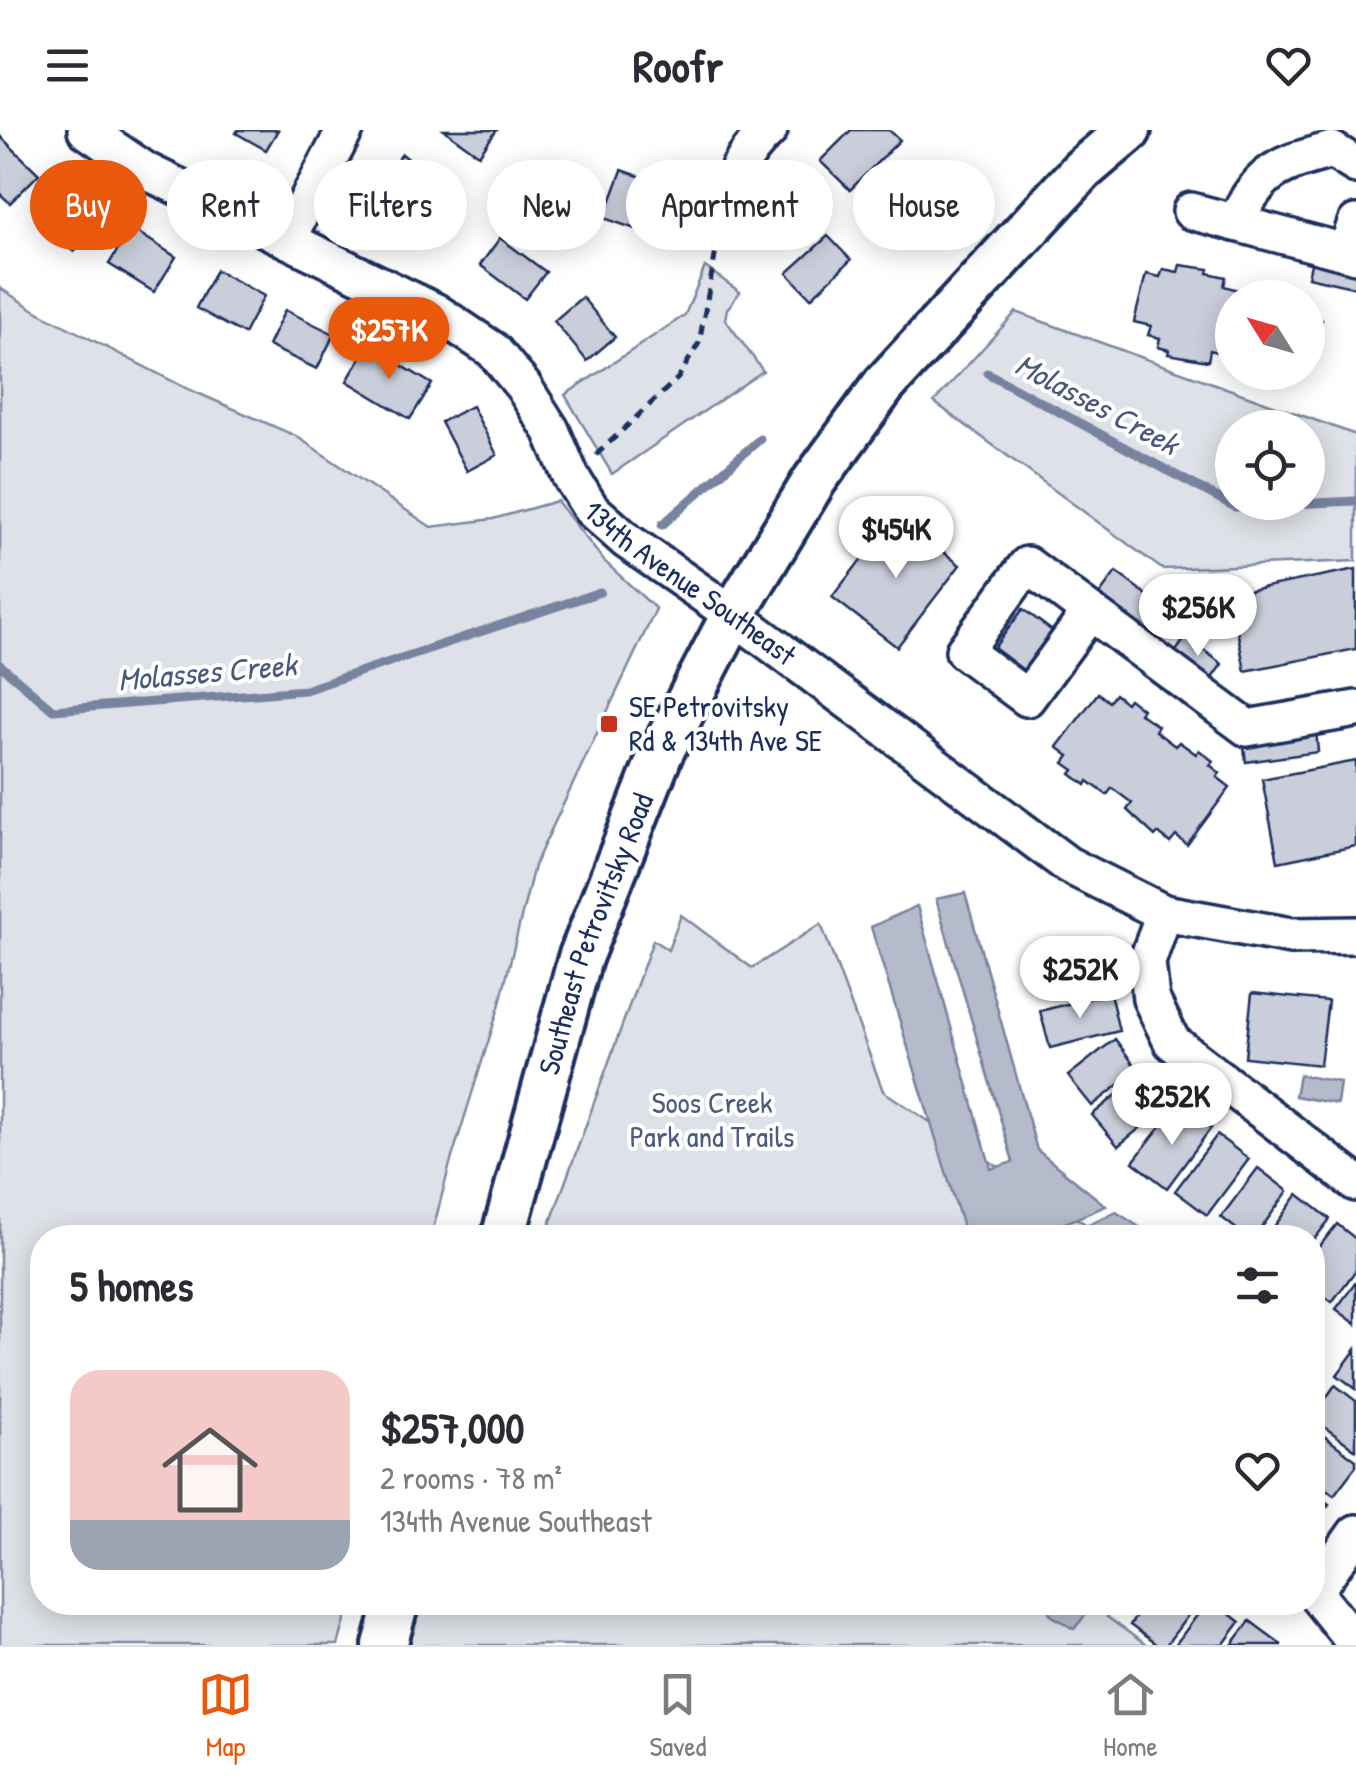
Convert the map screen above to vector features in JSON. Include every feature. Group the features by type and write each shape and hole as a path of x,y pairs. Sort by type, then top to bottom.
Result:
{"main road":[{"name":"Southeast Petrovitsky Road","path":"507,1225 580,958 661,752 733,615 814,481 884,385 1082,170 1129,130"},
{"path":"385,1645 393,1615"}],"street":[{"name":"134th Avenue Southeast","path":"86,130 167,181"},
{"path":"294,226 344,130"},
{"path":"744,160 768,130"},
{"path":"1235,223 1249,194 1280,165 1332,150 1356,165"},
{"path":"1191,211 1235,223 1353,243"},
{"name":"134th Avenue Southeast","path":"294,242 436,312 493,350 523,386 551,430 590,509 627,541 1068,864 1164,913 1291,936 1356,934"},
{"path":"1090,612 1248,728 1356,710"},
{"path":"1164,913 1147,962 1151,999 1172,1042 1356,1183"},
{"path":"1325,1576 1356,1533"},
{"path":"1325,1607 1356,1644"}],"path":[{"path":"571,476 653,404 678,378 700,344 716,250"}],"green space":[{"path":"705,267 740,292 727,309 725,319 763,371 612,474 565,395 685,315"},
{"path":"0,288 36,311 186,388 296,436 431,527 493,519 557,501 604,561 656,609 534,866 499,1007 434,1225 30,1225 30,1615 347,1615 338,1645 0,1645"},
{"path":"1016,312 1215,384 1215,390 1232,390 1287,410 1215,410 1215,520 1325,520 1325,424 1356,435 1356,561 1162,569 934,402"},
{"name":"Soos Creek Park and Trails","path":"681,915 752,968 821,924 883,1091 1087,1225 550,1225 653,940 668,950"},
{"path":"406,1615 1108,1615 1146,1645 395,1645"}],"water":[{"path":"965,893 1037,1150 1106,1206 1061,1225 962,1225 871,927 917,906 991,1169 1013,1162 936,899"},
{"path":"1299,1075 1340,1082 1337,1104 1295,1096"},
{"path":"1116,1212 1136,1225 1087,1225"},
{"path":"1051,1615 1085,1615 1074,1629"}],"building":[{"path":"278,130 266,150 236,133"},
{"path":"444,130 497,130 479,155"},
{"path":"851,130 889,130 900,140 880,160 853,160 850,190 833,174 833,160 821,160"},
{"path":"0,136 30,165 30,183 10,203 0,194"},
{"path":"622,170 626,171 626,226 606,219"},
{"path":"147,238 176,257 154,292 109,264 118,250 147,250"},
{"path":"833,241 851,260 811,298 787,273 812,250 833,250"},
{"path":"491,250 516,250 546,272 525,299 480,265"},
{"path":"1313,255 1356,265 1356,288 1308,277"},
{"path":"1180,265 1209,269 1208,273 1226,277 1215,280 1215,351 1210,350 1208,361 1168,354 1169,350 1158,347 1160,338 1148,335 1151,326 1134,322 1146,274 1160,277 1163,269 1178,272"},
{"path":"216,270 264,296 244,334 196,308"},
{"path":"582,297 615,337 587,361 554,321"},
{"path":"285,310 334,334 317,369 268,346"},
{"path":"368,345 432,384 410,419 347,381"},
{"path":"472,406 497,455 467,471 441,422"},
{"path":"896,515 960,565 897,647 832,597"},
{"path":"1356,569 1356,649 1245,671 1230,594"},
{"path":"1116,572 1175,616 1157,639 1099,595"},
{"path":"1023,609 1059,636 1030,675 994,648"},
{"path":"1186,637 1222,664 1210,681 1174,654"},
{"path":"1098,693 1109,702 1115,694 1126,703 1129,699 1142,709 1139,713 1158,726 1155,731 1175,746 1179,742 1213,761 1210,765 1220,773 1217,777 1230,787 1187,845 1176,836 1170,843 1158,833 1155,836 1127,810 1132,803 1112,788 1107,795 1088,781 1086,785 1064,763 1069,756 1057,747"},
{"path":"1316,730 1318,752 1246,762 1243,740"},
{"path":"1356,761 1356,846 1278,862 1262,779"},
{"path":"1104,943 1109,983 1039,992 1034,953"},
{"path":"1110,993 1119,1031 1050,1048 1040,1011"},
{"path":"1252,993 1328,1001 1320,1065 1245,1057"},
{"path":"1115,1039 1138,1070 1092,1106 1068,1076"},
{"path":"1141,1075 1167,1106 1118,1146 1092,1115"},
{"path":"1186,1109 1211,1128 1167,1188 1133,1162 1167,1118 1175,1124"},
{"path":"1217,1135 1249,1159 1207,1215 1175,1191"},
{"path":"1258,1168 1288,1191 1263,1225 1231,1225 1221,1217"},
{"path":"1298,1194 1330,1219 1325,1225 1275,1225"},
{"path":"1337,1224 1356,1239 1356,1270 1332,1302 1325,1297 1325,1239"},
{"path":"1356,1282 1356,1324 1336,1309"},
{"path":"1356,1349 1356,1389 1337,1375"},
{"path":"1335,1385 1356,1401 1356,1450 1325,1427 1325,1399"},
{"path":"1325,1437 1356,1460 1356,1466 1334,1495 1325,1488"},
{"path":"1137,1615 1188,1615 1166,1645 1157,1645 1130,1625"},
{"path":"1197,1615 1231,1615 1240,1622 1223,1645 1175,1645"},
{"path":"1250,1621 1281,1644 1281,1645 1232,1645"}],"waterway":[{"name":"Molasses Creek","path":"987,373 1235,507 1356,501"},
{"name":"Molasses Creek","path":"662,525 760,439"},
{"name":"Molasses Creek","path":"0,665 53,710 305,690 600,592"}],"place":[{"name":"SE Petrovitsky Rd & 134th Ave SE","path":"609,724"}]}
